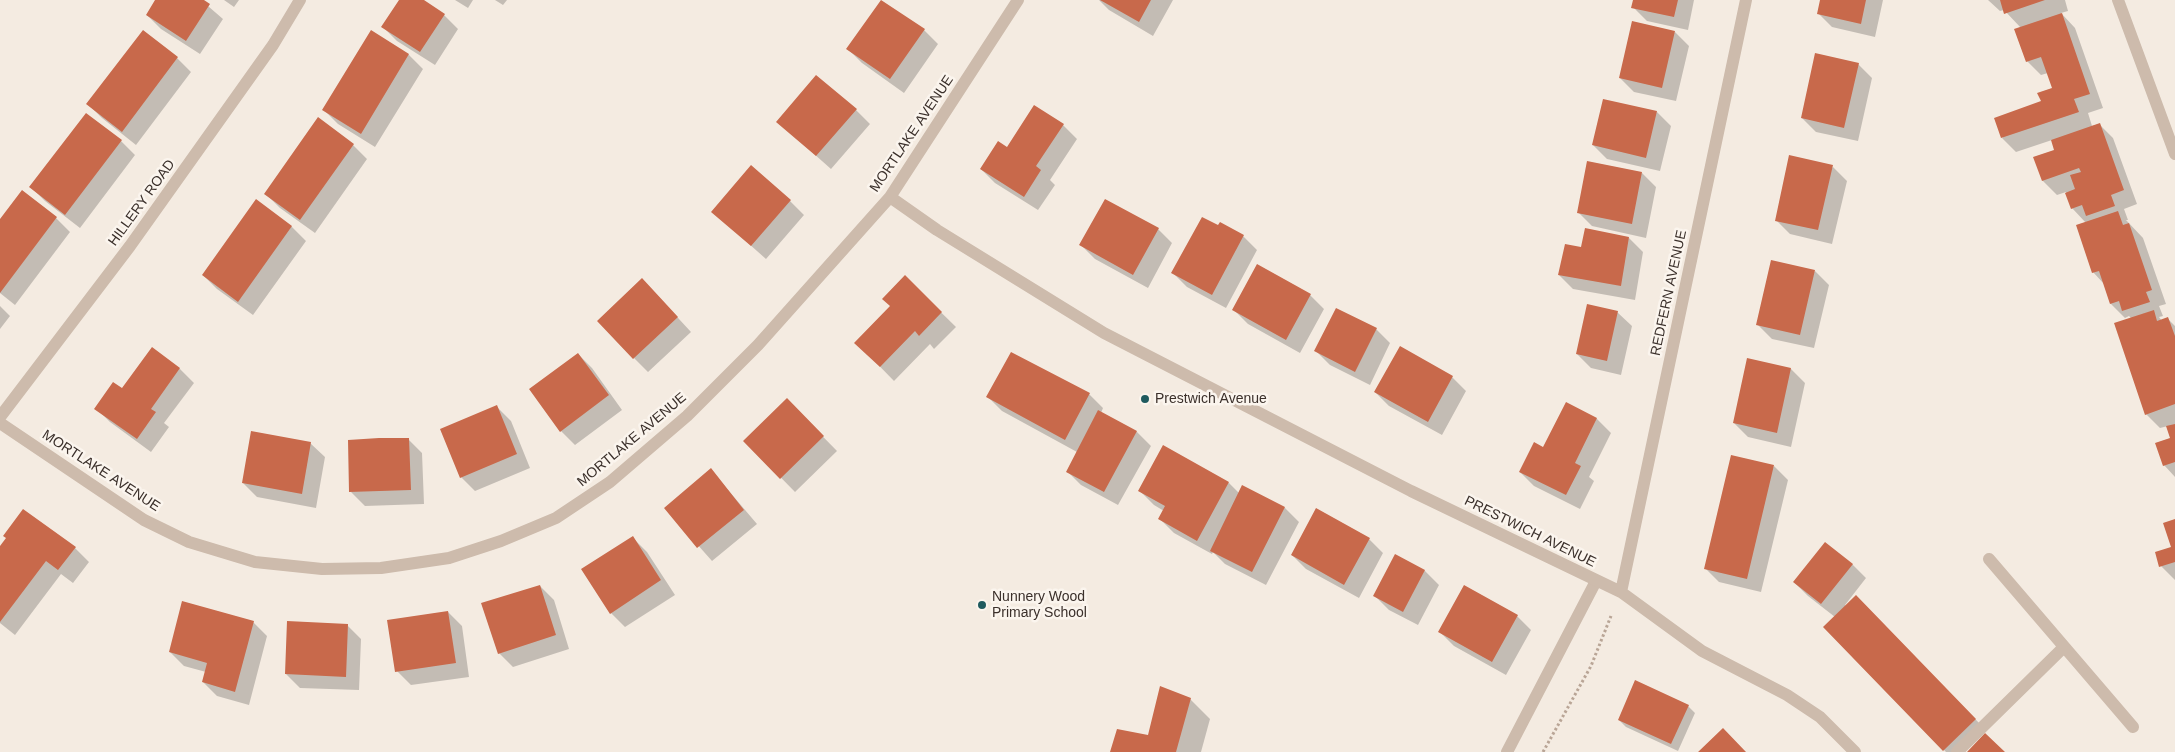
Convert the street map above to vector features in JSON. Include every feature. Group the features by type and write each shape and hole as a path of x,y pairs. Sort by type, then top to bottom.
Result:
{"street":[{"name":"HILLERY ROAD","path":"0,417 142,230 273,45 300,0"},
{"name":"MORTLAKE AVENUE","path":"0,422 144,520 189,542 256,562 322,569 382,568 449,558 501,541 556,518 610,482 687,416 758,345 890,196 1018,0"},
{"name":"REDFERN AVENUE","path":"1622,592 1746,0"},
{"path":"2118,0 2175,154"},
{"name":"PRESTWICH AVENUE","path":"890,196 936,230 1104,333 1411,491 1622,592 1702,650 1787,695 1820,717 1855,752"},
{"path":"1989,559 2133,727"},
{"path":"1507,752 1596,581"},
{"path":"1957,752 2064,647"}],"path":[{"path":"1543,752 1591,666 1622,592"}],"building":[{"path":"155,0 204,0 210,4 186,41 146,15"},
{"path":"399,0 424,0 445,14 420,52 381,27"},
{"path":"881,0 925,29 890,79 846,49"},
{"path":"1100,0 1151,0 1139,22"},
{"path":"1633,0 1678,0 1674,17 1631,8"},
{"path":"1820,0 1866,0 1861,24 1817,14"},
{"path":"2000,0 2045,0 2004,14"},
{"path":"2062,13 2090,94 2074,99 2079,112 2001,138 1994,118 2041,101 2037,93 2052,88 2041,57 2026,62 2014,29"},
{"path":"1632,21 1675,31 1662,88 1619,78"},
{"path":"143,30 178,57 122,132 86,104"},
{"path":"371,30 409,54 361,134 322,110"},
{"path":"1815,53 1859,63 1844,128 1801,118"},
{"path":"816,75 857,109 816,156 776,122"},
{"path":"1603,99 1657,111 1646,158 1592,145"},
{"path":"1034,105 1064,124 1036,166 1041,170 1024,197 980,169 998,141 1007,147"},
{"path":"86,113 122,140 65,215 29,187"},
{"path":"318,117 354,144 300,220 264,194"},
{"path":"2100,123 2124,190 2111,195 2115,206 2086,216 2082,205 2071,209 2065,193 2075,189 2070,175 2081,172 2079,168 2042,181 2033,157 2054,150 2051,140"},
{"path":"1789,155 1833,165 1818,230 1775,221"},
{"path":"1587,161 1642,172 1632,224 1577,213"},
{"path":"751,165 791,200 751,246 711,212"},
{"path":"22,190 57,217 0,293 0,219"},
{"path":"256,199 292,226 238,302 202,275"},
{"path":"1105,199 1159,228 1133,275 1079,245"},
{"path":"2118,211 2123,225 2129,223 2152,290 2146,292 2150,302 2122,311 2119,301 2110,304 2099,271 2092,273 2076,225"},
{"path":"1202,217 1218,225 1220,222 1244,235 1212,295 1171,273"},
{"path":"1585,228 1629,237 1621,286 1558,275 1565,244 1581,247"},
{"path":"1771,260 1815,270 1800,335 1756,325"},
{"path":"1257,264 1311,294 1286,340 1232,310"},
{"path":"905,275 942,312 919,336 915,331 880,367 854,343 890,306 882,299"},
{"path":"642,278 678,317 633,359 597,321"},
{"path":"1587,304 1618,311 1607,361 1576,354"},
{"path":"1336,308 1377,328 1355,372 1314,351"},
{"path":"2154,310 2157,321 2168,317 2175,336 2175,404 2145,415 2114,323"},
{"path":"1400,346 1453,376 1428,422 1374,392"},
{"path":"152,347 180,368 151,409 156,412 137,439 94,409 113,382 122,388"},
{"path":"1011,352 1090,393 1065,440 986,397"},
{"path":"578,353 609,395 560,432 529,389"},
{"path":"1747,358 1791,368 1777,433 1733,423"},
{"path":"787,398 824,436 780,479 743,441"},
{"path":"1566,402 1597,418 1575,463 1581,466 1566,495 1519,472 1534,442 1543,447"},
{"path":"497,405 517,454 460,478 440,429"},
{"path":"1098,410 1137,431 1104,492 1066,472"},
{"path":"2175,424 2175,462 2163,466 2155,443 2170,438 2166,426"},
{"path":"251,431 311,442 302,494 242,483"},
{"path":"409,438 411,490 349,492 348,440"},
{"path":"1163,445 1229,482 1197,541 1158,519 1165,506 1138,491"},
{"path":"1731,455 1774,465 1747,579 1704,569"},
{"path":"711,468 744,510 697,548 664,508"},
{"path":"1242,485 1285,507 1252,572 1210,551"},
{"path":"1316,508 1370,538 1344,585 1291,555"},
{"path":"23,509 76,547 58,570 46,561 0,622 0,546 6,538 3,536"},
{"path":"2175,519 2175,562 2159,567 2155,552 2171,547 2163,523"},
{"path":"633,536 661,580 610,614 581,569"},
{"path":"1825,542 1853,564 1821,604 1793,582"},
{"path":"1395,554 1425,570 1403,612 1373,596"},
{"path":"540,585 556,635 498,654 481,603"},
{"path":"1464,585 1518,615 1492,662 1438,632"},
{"path":"1856,595 1976,719 1943,751 1823,627"},
{"path":"182,601 254,621 235,692 202,682 207,663 169,652"},
{"path":"448,611 456,663 395,672 387,620"},
{"path":"287,621 348,624 346,677 285,674"},
{"path":"1635,680 1689,705 1671,744 1618,720"},
{"path":"1160,686 1191,698 1176,752 1110,752 1117,729 1148,735"},
{"path":"1723,728 1746,752 1698,752"},
{"path":"1985,733 2005,752 1967,752"}],"place":[{"name":"Prestwich Avenue","path":"1145,399"},
{"name":"Nunnery Wood Primary School","path":"982,605"}]}
